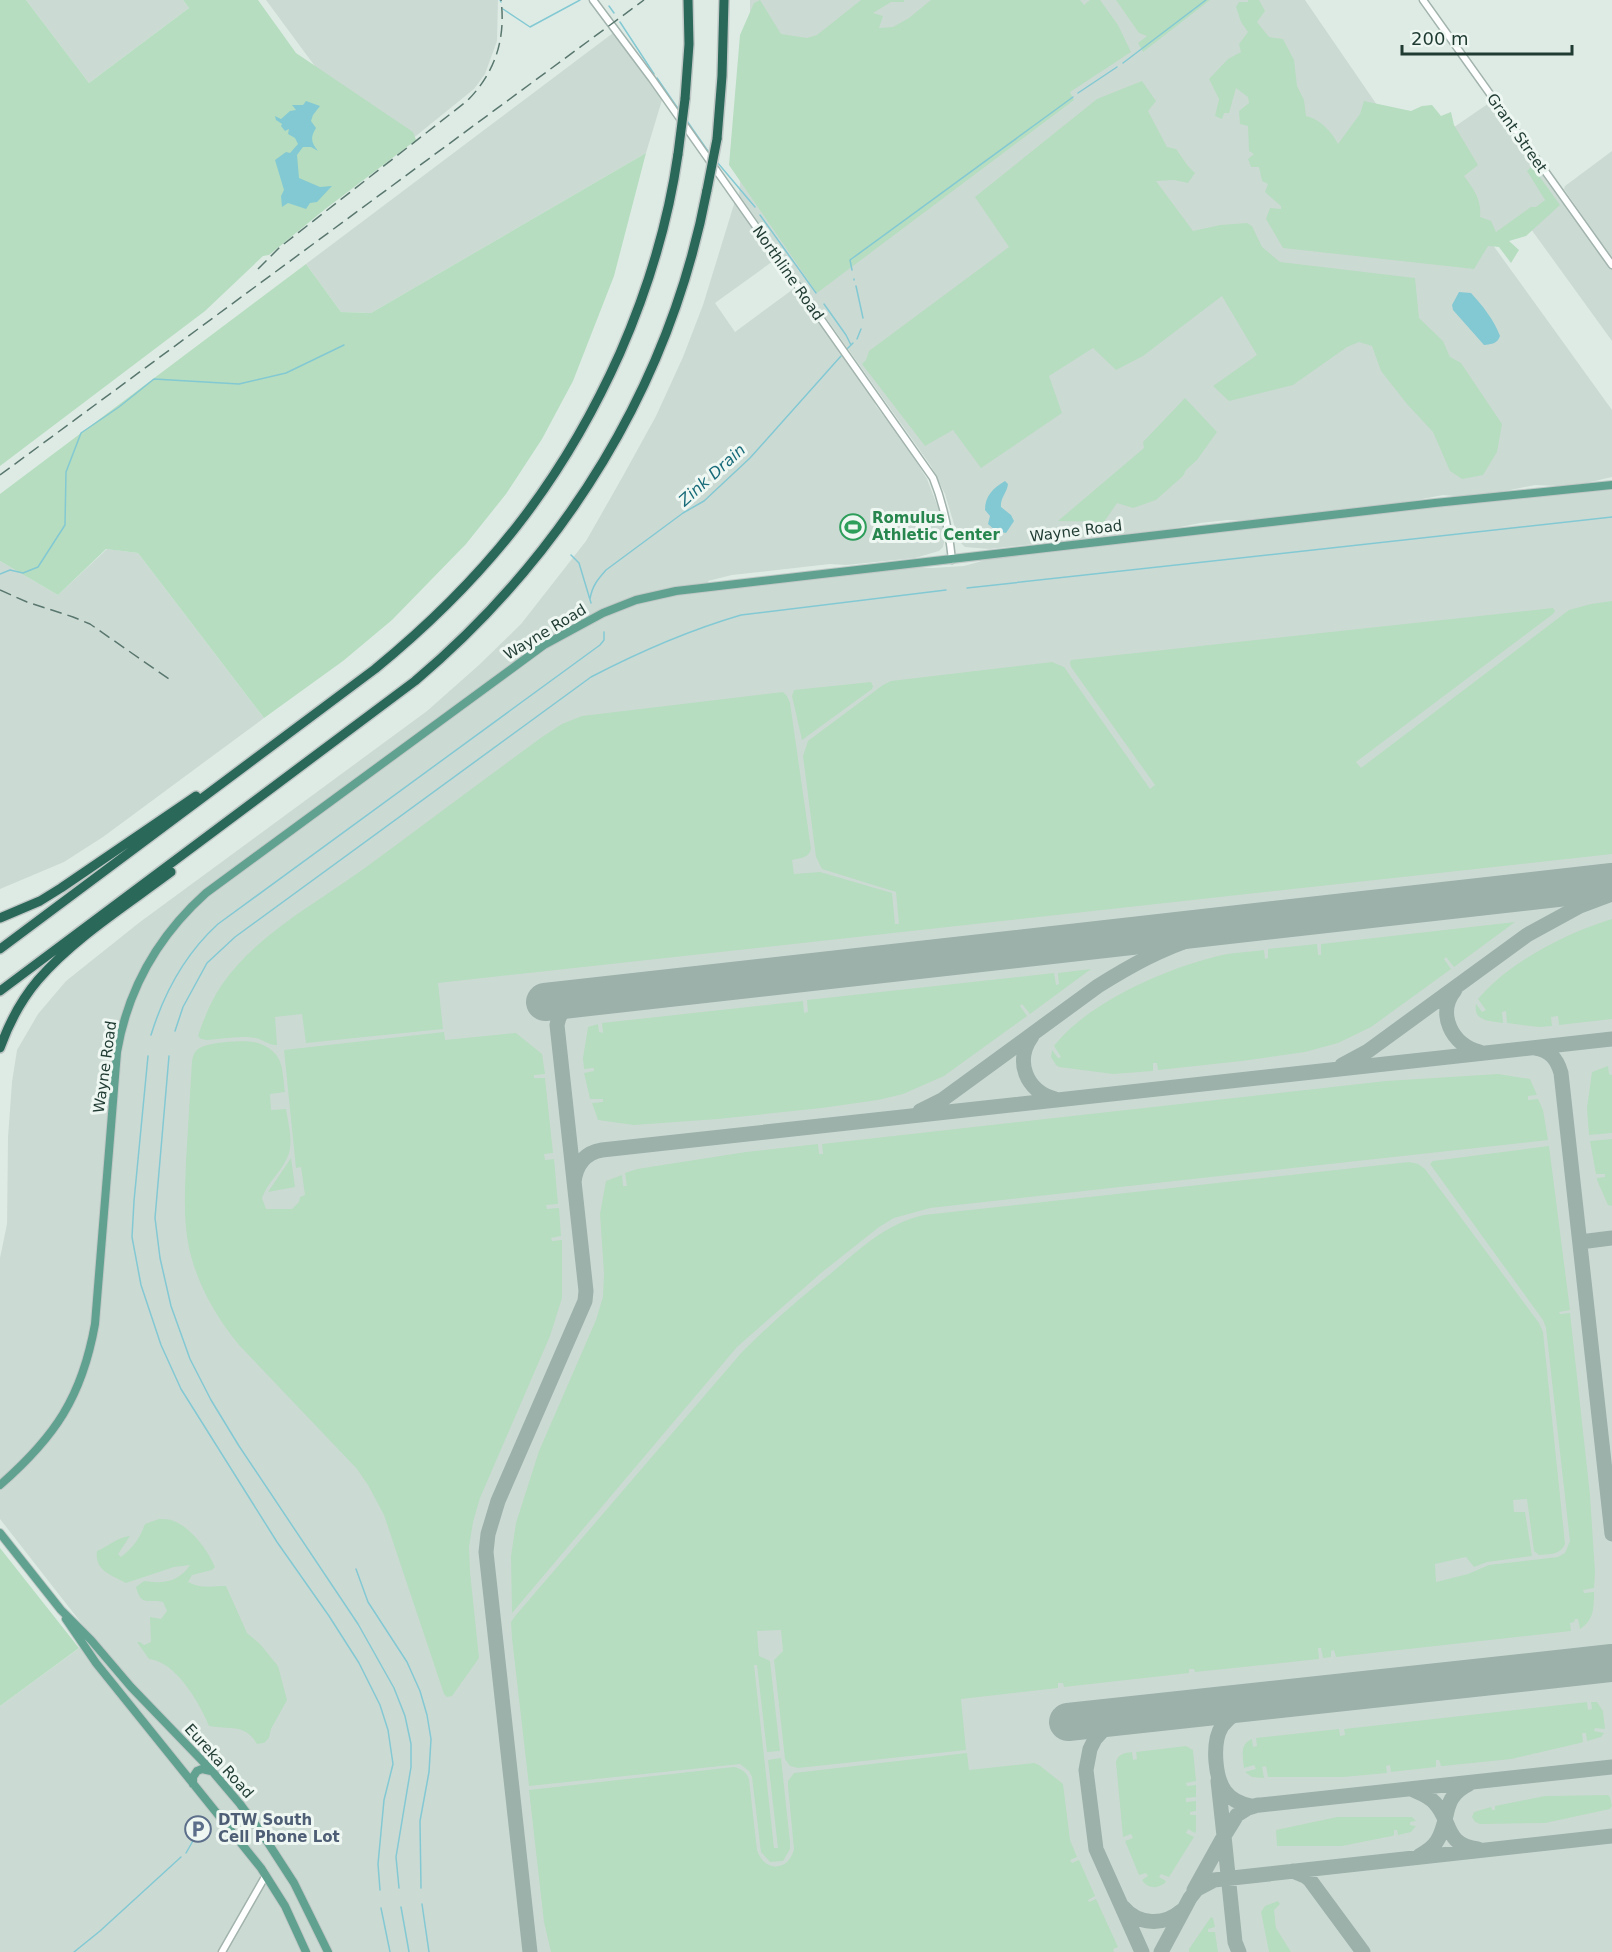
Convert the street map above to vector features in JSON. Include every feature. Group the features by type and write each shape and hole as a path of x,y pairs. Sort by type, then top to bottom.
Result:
{"highway":[{"path":"0,949 375,669 423,629 487,564 516,529 551,480 582,430 602,393 642,300 667,220 678,154 686,99 689,44 688,0"},
{"path":"0,991 415,681 451,650 516,583 568,517 613,445 654,364 692,257 717,139 722,76 724,0"},
{"path":"0,918 40,901 61,888 185,803 256,758"},
{"path":"0,1048 6,1030 20,1004 58,959 223,832 279,784"}],"main road":[{"name":"Wayne Road","path":"0,1485 41,1446 58,1424 74,1395 87,1362 95,1324 119,1041 132,994 144,968 167,933 185,912 216,885 525,658 558,637 603,613 636,600 676,591 1612,485"},
{"name":"Eureka Road","path":"0,1533 61,1610 81,1642 266,1875 306,1952"},
{"name":"Eureka Road","path":"61,1610 91,1640 131,1687 213,1771 254,1823 282,1863 306,1904 328,1952"},
{"path":"194,1784 195,1773 199,1770 213,1771"}],"street":[{"name":"Northline Road","path":"593,0 652,79 933,477 946,515 952,560"},
{"name":"Grant Street","path":"1423,0 1612,265"},
{"path":"222,1952 266,1875"}],"shaded area":[{"path":"26,0 183,0 189,8 89,83"},
{"path":"266,0 498,0 497,41 485,74 474,89 385,161"},
{"path":"750,0 1305,0 1412,156 1492,101 1612,269 1612,341 1523,218 1490,241 1612,410 1612,477 1586,483 1559,486 1535,485 1467,497 1443,495 1392,505 1251,521 1228,520 1171,529 989,549 965,547 959,541 945,494 931,466 739,195 750,75"},
{"path":"613,33 662,100 646,153 371,313 341,312 306,264"},
{"path":"1612,151 1612,259 1564,189"},
{"path":"735,201 776,259 715,303 735,332 796,287 869,390 876,406 904,442 927,479 941,515 945,539 939,551 915,558 846,565 830,564 732,575 708,581 710,590 915,567 964,566 989,559 1104,543 1521,497 1612,490 1612,1952 0,1952 0,1706 93,1638 0,1519 0,1258 7,1224 8,1137 17,1050 38,1014 66,981 140,922 427,711 521,624 586,541 656,416 683,357 703,305"},
{"path":"107,549 138,553 264,718 103,837 64,862 0,889 0,561 58,595"}],"green space":[{"path":"0,0 26,0 89,83 189,8 183,0 258,0 296,53 413,132 416,140 269,255 263,256 205,311 0,466"},
{"path":"760,0 781,34 807,38 817,35 861,0 904,0 904,2 891,2 873,13 883,16 879,28 893,27 909,18 931,0 1080,0 1084,5 1090,0 1100,0 1118,25 1131,52 1070,92 1074,100 817,293 729,165 740,35 754,3"},
{"path":"1116,0 1210,0 1143,52 1138,43 1147,36 1139,33"},
{"path":"1248,0 1259,0 1265,11 1257,22 1269,37 1283,39 1294,60 1297,86 1304,100 1306,116 1325,127 1338,144 1360,114 1364,101 1411,111 1432,105 1441,116 1451,112 1454,125 1478,165 1464,176 1476,195 1480,206 1480,217 1491,221 1496,232 1545,200 1527,171 1532,166 1560,205 1526,236 1509,241 1519,250 1511,263 1499,247 1488,246 1474,269 1283,248 1266,219 1270,208 1281,209 1281,206 1265,192 1268,184 1262,181 1259,167 1251,167 1248,159 1254,154 1249,151 1248,126 1240,124 1239,111 1249,103 1248,97 1236,88 1229,113 1224,113 1222,119 1215,116 1219,99 1209,79 1228,59 1241,52 1239,44 1248,32 1241,22 1236,7 1239,2 1248,2"},
{"path":"1142,81 1156,101 1148,111 1167,147 1176,149 1195,173 1188,183 1174,180 1156,181 1193,231 1220,225 1247,223 1252,226 1262,247 1280,262 1415,278 1419,318 1443,341 1450,357 1461,363 1502,424 1497,452 1483,475 1462,479 1450,471 1433,432 1381,371 1372,346 1359,342 1347,347 1293,385 1229,401 1213,386 1257,355 1222,296 1143,356 1116,370 1093,348 1049,376 1062,413 981,468 953,430 925,446 862,364 869,351 1009,247 975,197 1097,99"},
{"path":"646,153 614,276 573,381 542,439 506,494 466,544 392,620 343,661 264,718 138,553 106,549 58,595 0,561 0,494 306,264 341,312 371,313"},
{"path":"1185,398 1217,432 1183,476 1156,500 1133,508 1117,503 1104,522 1058,521 1144,448 1143,442"},
{"path":"1612,601 1612,854 438,983 443,1029 306,1043 302,1014 275,1017 277,1045 249,1037 207,1040 198,1036 221,986 252,950 270,934 369,865 542,737 562,724 582,716 783,692 790,703 811,849 806,856 792,860 794,874 820,872 892,893 895,924 899,924 896,892 822,869 816,857 803,756 808,741 891,681 1052,662 1064,667 1150,789 1155,785 1071,667 1071,660 1553,608 1555,611 1553,614 1356,762 1361,768 1569,610"},
{"path":"871,682 872,689 802,740 792,696 794,690"},
{"path":"1612,919 1612,1019 1559,1025 1558,1016 1551,1017 1552,1026 1539,1027 1507,1023 1506,1011 1502,1012 1503,1023 1483,1019 1477,1014 1476,1004 1482,1012 1486,1010 1478,999 1522,961 1576,932"},
{"path":"1515,922 1454,967 1446,957 1444,959 1451,969 1371,1027 1338,1043 1305,1052 1242,1061 1158,1070 1157,1063 1153,1063 1153,1071 1113,1074 1059,1067 1051,1057 1052,1050 1058,1058 1061,1057 1054,1046 1087,1015 1108,1001 1155,977 1201,961 1227,954 1264,950 1265,959 1268,958 1268,949 1317,944 1318,955 1321,955 1321,944"},
{"path":"1091,969 1030,1014 1022,1004 1020,1006 1027,1016 944,1076 903,1094 822,1108 634,1125 598,1120 592,1103 603,1102 603,1099 590,1099 584,1073 594,1071 594,1068 584,1069 583,1058 588,1027 598,1024 599,1032 603,1033 602,1023 803,1001 804,1013 808,1012 807,1000 1054,973 1056,985 1059,984 1058,973"},
{"path":"444,1032 445,1040 516,1033 542,1054 545,1074 534,1075 534,1078 545,1078 553,1153 544,1154 545,1160 554,1159 558,1204 546,1205 547,1209 559,1208 561,1236 551,1238 552,1241 562,1240 562,1298 550,1336 480,1498 473,1522 469,1547 470,1572 479,1658 452,1696 447,1697 444,1694 384,1515 357,1469 239,1345 208,1300 189,1248 185,1205 192,1061 198,1049 218,1043 253,1042 266,1046 277,1056 282,1069 285,1092 270,1094 271,1110 286,1109 290,1148 284,1165 262,1198 266,1209 292,1209 299,1202 300,1197 305,1195 301,1167 296,1168 284,1050"},
{"path":"1608,1066 1609,1074 1612,1075 1612,1133 1589,1135 1587,1108 1592,1072"},
{"path":"1498,1074 1530,1079 1537,1095 1528,1096 1528,1100 1538,1099 1543,1110 1548,1140 930,1208 894,1218 879,1227 821,1273 737,1347 512,1613 511,1556 516,1523 539,1451 596,1320 603,1297 604,1273 600,1214 606,1181 622,1175 623,1186 627,1186 625,1173 637,1169 746,1152 818,1144 819,1154 823,1154 822,1144 1386,1081"},
{"path":"1612,1139 1612,1206 1608,1205 1597,1180 1597,1178 1605,1177 1605,1174 1596,1174 1590,1141"},
{"path":"1549,1146 1570,1310 1559,1312 1560,1314 1570,1313 1590,1495 1595,1572 1594,1588 1583,1590 1584,1593 1594,1592 1592,1613 1588,1622 1580,1629 1578,1619 1575,1619 1570,1623 1571,1631 1336,1657 1334,1650 1331,1651 1331,1657 1323,1658 1321,1648 1318,1648 1319,1659 1195,1672 1194,1669 1189,1669 1189,1673 1064,1687 1063,1683 1058,1683 1058,1688 961,1699 966,1750 798,1768 790,1766 785,1759 774,1660 783,1651 781,1630 757,1631 759,1656 770,1661 780,1751 767,1752 757,1665 754,1665 774,1848 778,1848 768,1760 781,1758 790,1842 790,1849 783,1861 770,1862 761,1852 752,1777 749,1771 740,1764 529,1786 511,1622 742,1352 862,1247 897,1224 924,1215 1409,1162 1418,1164 1425,1169 1539,1323 1543,1332 1565,1544 1563,1548 1554,1553 1539,1555 1534,1551 1527,1499 1513,1500 1514,1512 1525,1512 1532,1556 1487,1562 1474,1567 1466,1557 1435,1564 1436,1582 1468,1574 1489,1565 1558,1557 1565,1553 1570,1541 1546,1328 1543,1320 1430,1164 1433,1161"},
{"path":"291,1158 295,1187 268,1192"},
{"path":"159,1519 174,1521 187,1529 198,1540 215,1567 212,1570 192,1575 188,1582 202,1586 226,1586 247,1633 260,1644 278,1666 287,1700 271,1729 269,1738 264,1743 257,1744 242,1730 209,1726 193,1695 177,1675 168,1667 149,1659 137,1642 144,1645 151,1642 150,1617 161,1619 167,1611 163,1602 146,1601 140,1598 136,1587 144,1581 164,1582 176,1578 190,1565 174,1567 126,1583 109,1574 98,1563 97,1551 130,1536 118,1554 121,1557 136,1542 145,1524"},
{"path":"0,1548 79,1648 0,1706"},
{"path":"1587,1702 1588,1710 1592,1709 1591,1702 1597,1702 1603,1711 1605,1729 1595,1728 1594,1731 1604,1733 1601,1737 1587,1741 1586,1733 1582,1733 1583,1742 1511,1759 1443,1766 1439,1760 1436,1760 1436,1767 1391,1772 1390,1765 1386,1766 1387,1773 1343,1777 1268,1777 1266,1766 1262,1767 1264,1778 1252,1777 1245,1772 1256,1769 1254,1765 1244,1768 1243,1747 1252,1739 1253,1747 1257,1746 1256,1738 1339,1729 1340,1736 1345,1735 1344,1729"},
{"path":"1186,1746 1193,1750 1196,1781 1186,1783 1187,1786 1196,1785 1196,1797 1186,1798 1186,1802 1196,1801 1196,1811 1190,1812 1190,1815 1196,1815 1196,1831 1195,1833 1188,1829 1186,1833 1194,1837 1169,1877 1161,1874 1159,1877 1166,1881 1165,1883 1156,1887 1150,1886 1142,1880 1148,1876 1146,1873 1139,1875 1125,1841 1133,1838 1131,1834 1123,1837 1116,1762 1126,1753 1132,1752 1133,1760 1137,1759 1136,1752"},
{"path":"967,1753 969,1770 1034,1763 1063,1784 1070,1840 1077,1857 1070,1860 1072,1863 1079,1860 1095,1896 1088,1900 1089,1902 1096,1899 1118,1947 1113,1949 1114,1952 551,1952 544,1922 529,1790 734,1767 742,1770 749,1780 757,1850 765,1862 776,1866 787,1862 794,1849 788,1781 794,1773"},
{"path":"1608,1795 1612,1806 1610,1809 1545,1823 1480,1824 1472,1817 1474,1812 1491,1807 1495,1810 1495,1806 1545,1796"},
{"path":"1337,1817 1412,1817 1416,1821 1410,1822 1410,1825 1416,1826 1411,1832 1398,1835 1397,1830 1394,1830 1392,1836 1342,1846 1277,1846 1276,1830"},
{"path":"1278,1901 1280,1904 1274,1910 1276,1928 1291,1952 1269,1952 1261,1912 1265,1906"},
{"path":"1211,1917 1215,1927 1208,1929 1208,1932 1215,1932 1218,1952 1189,1952 1189,1949"}],"water":[{"path":"306,101 320,106 311,121 316,128 312,140 318,151 311,147 303,147 297,155 299,178 320,187 332,186 317,202 310,203 306,209 288,203 282,207 281,196 284,190 275,160 286,152 290,153 298,144 295,138 288,134 289,129 285,131 275,116 281,119 290,111 296,110 292,105 303,105"},
{"path":"1459,292 1471,293 1488,313 1500,336 1496,342 1484,345 1453,310 1452,305"},
{"path":"1005,481 1008,484 1001,507 1011,515 1014,521 1006,533 996,531 988,524 990,516 985,510 990,493"}],"waterway":[{"name":"Zink Drain","path":"503,9 530,27 580,0"},
{"path":"1123,63 1206,0"},
{"name":"Zink Drain","path":"609,6 614,13"},
{"name":"Zink Drain","path":"620,22 654,74"},
{"path":"1078,93 1117,67"},
{"name":"Zink Drain","path":"657,78 679,110"},
{"path":"852,270 850,260 1073,97"},
{"name":"Zink Drain","path":"687,121 710,154"},
{"name":"Zink Drain","path":"717,162 755,207"},
{"name":"Zink Drain","path":"760,215 816,293"},
{"path":"856,286 863,318"},
{"name":"Zink Drain","path":"824,304 851,345"},
{"path":"857,339 861,329"},
{"name":"Zink Drain","path":"845,351 853,343"},
{"path":"0,574 10,570 23,573 38,567 65,525 66,472 81,433 154,379 239,384 286,373 344,345"},
{"name":"Zink Drain","path":"590,599 592,590 606,570 683,513 704,501 750,458 841,356"},
{"path":"967,588 1612,517"},
{"path":"571,555 579,563 591,603"},
{"path":"175,1031 183,1007 207,963 235,937 591,677 665,642 741,615 946,590"},
{"path":"151,1035 162,1004 177,975 195,948 218,924 600,645 604,640 604,632"},
{"path":"148,1056 132,1237 141,1285 161,1345 181,1389 277,1542 359,1663 380,1705 388,1730 393,1764 384,1800 378,1864 380,1890"},
{"path":"169,1056 155,1218 160,1258 171,1306 190,1359 211,1400 239,1446 358,1624 394,1688 405,1716 411,1744 411,1767 396,1857 399,1888"},
{"path":"356,1569 368,1602 407,1662 420,1691 427,1715 431,1739 429,1772 420,1821 421,1888"},
{"path":"186,1853 194,1839"},
{"path":"74,1952 181,1857"},
{"path":"422,1904 429,1952"},
{"path":"401,1907 409,1952"},
{"path":"381,1908 390,1952"}],"taxiway":[{"path":"1342,1065 1368,1051 1527,935 1580,906 1612,894"},
{"path":"920,1111 942,1100 1098,986 1134,965 1185,941 1257,922"},
{"path":"1455,990 1449,999 1447,1009 1450,1027 1462,1043 1480,1052"},
{"path":"530,1952 486,1552 488,1534 498,1501 585,1301 586,1291 557,1025 565,1007 583,998"},
{"path":"1032,1036 1024,1055 1026,1074 1037,1089 1055,1099"},
{"path":"574,1182 582,1161 590,1154 602,1150 1612,1039"},
{"path":"1535,1048 1552,1056 1561,1073 1612,1534"},
{"path":"1580,1242 1612,1238"},
{"path":"1256,1701 1238,1712 1222,1726 1216,1748 1217,1771 1221,1785 1229,1796 1242,1804 1251,1806 1612,1767"},
{"path":"1142,1714 1113,1723 1104,1729 1090,1749 1086,1770 1096,1849 1142,1952"},
{"path":"1194,1890 1224,1836 1218,1781"},
{"path":"1419,1856 1435,1843 1441,1833 1450,1802 1460,1790 1469,1784"},
{"path":"1411,1789 1427,1796 1435,1803 1459,1843 1478,1849"},
{"path":"1239,1952 1235,1942 1224,1836 1237,1815 1258,1805"},
{"path":"1161,1952 1190,1898 1197,1889 1214,1880 1612,1836"},
{"path":"1293,1871 1310,1880 1363,1952"},
{"path":"1123,1907 1136,1917 1151,1921 1167,1919 1181,1911"}],"runway":[{"path":"545,1002 1612,882"},
{"path":"1068,1722 1612,1663"}],"railway":[{"path":"258,269 280,247 467,101 477,90 491,67 500,42 501,0"},
{"path":"0,475 644,0"},
{"path":"0,590 90,624 169,679"}],"place":[{"name":"Romulus Athletic Center","path":"853,527"},
{"name":"DTW South Cell Phone Lot","path":"198,1829"}]}
